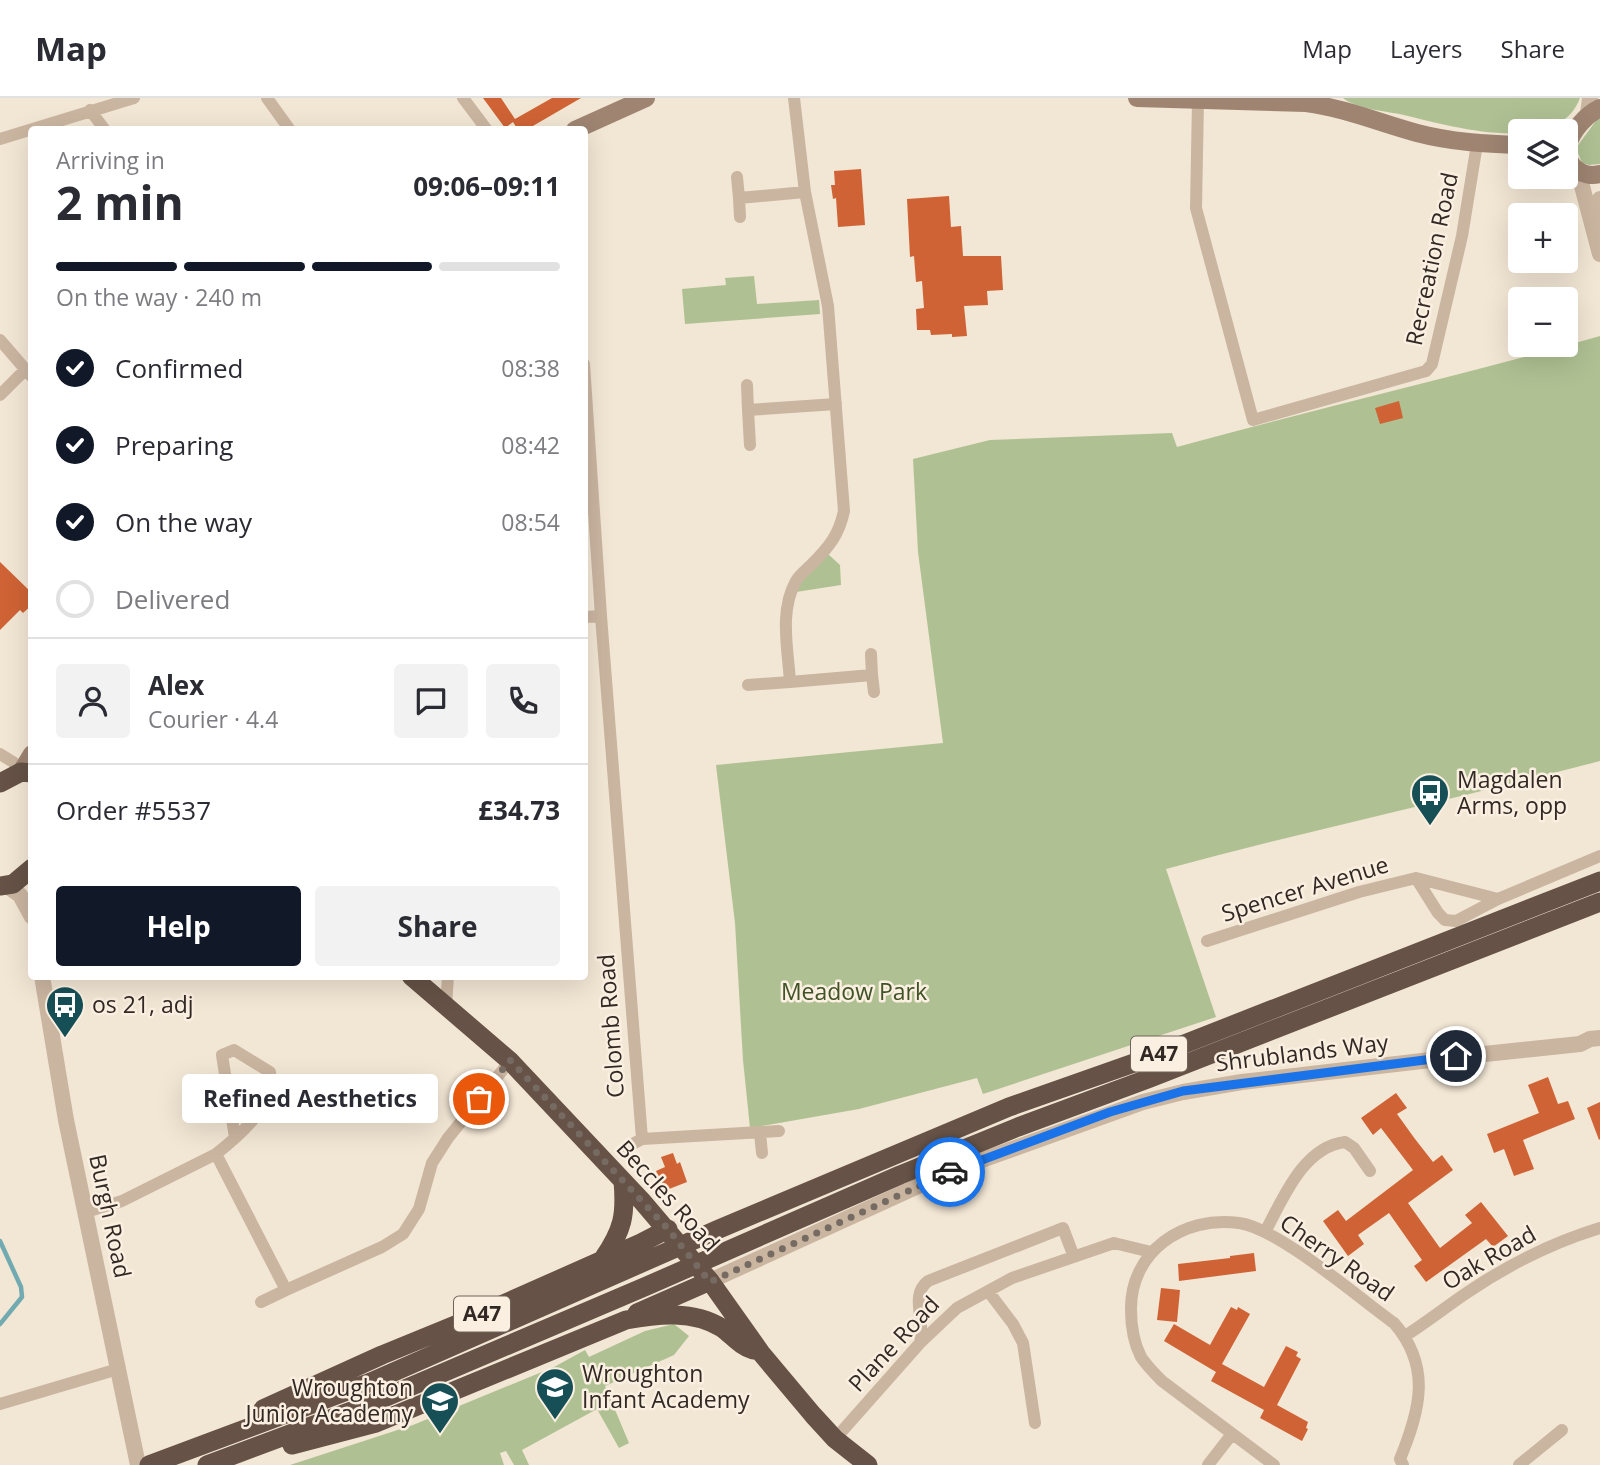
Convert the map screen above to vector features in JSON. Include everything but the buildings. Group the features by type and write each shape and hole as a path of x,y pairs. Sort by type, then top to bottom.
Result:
{"highway":[{"path":"0,783 24,772"},
{"path":"2,886 28,870"},
{"name":"A47","path":"154,1463 371,1382 719,1229 1009,1107 1150,1057 1600,881"},
{"name":"A47","path":"206,1465 365,1406 1018,1127 1600,902"},
{"name":"Beccles Road","path":"416,980 510,1060 668,1229 761,1353 835,1439 868,1465"},
{"path":"603,1260 617,1238 623,1222 623,1181"},
{"name":"A47","path":"225,1436 256,1413 382,1354 465,1321 668,1229"},
{"name":"A47","path":"240,1453 276,1449 376,1423 626,1320 645,1308 710,1282"},
{"name":"A47","path":"626,1320 648,1316 699,1317 720,1327 743,1346 761,1353"}],"main road":[{"path":"582,126 626,102 646,98"},
{"path":"1137,98 1325,102 1419,133 1477,144 1508,145"},
{"path":"1578,128 1593,107"},
{"path":"1578,172 1593,176 1600,174"}],"street":[{"path":"40,126 134,98"},
{"path":"267,98 287,126"},
{"path":"463,98 484,126"},
{"path":"790,682 786,612 789,595 798,578 832,544 840,529 844,510 828,301 805,192 794,98"},
{"name":"Recreation Road","path":"1198,100 1196,208 1254,420 1426,371 1432,364 1462,236 1477,144"},
{"path":"90,110 102,126"},
{"path":"0,139 28,130"},
{"path":"1578,172 1598,247"},
{"path":"737,177 740,217"},
{"path":"739,198 805,192"},
{"path":"1598,247 1600,199"},
{"path":"0,340 28,374 0,395"},
{"path":"747,385 750,445"},
{"path":"748,410 836,404"},
{"name":"Colomb Road","path":"588,424 642,1139"},
{"path":"588,617 601,617"},
{"path":"871,654 874,692"},
{"path":"748,685 873,675"},
{"path":"0,754 24,772"},
{"name":"Spencer Avenue","path":"1416,878 1429,902 1445,919 1457,920 1498,899 1600,856"},
{"name":"Spencer Avenue","path":"1207,941 1359,891 1416,878 1498,899"},
{"path":"2,886 20,895 28,910"},
{"name":"Burgh Road","path":"43,980 66,1121 138,1465"},
{"path":"446,1006 448,980"},
{"name":"Shrublands Way","path":"710,1282 951,1171 1143,1102 1183,1091 1456,1056 1580,1044 1600,1038"},
{"path":"86,1212 122,1201 216,1154 236,1138 255,1120 272,1083 270,1072 234,1050 222,1055 236,1138"},
{"path":"261,1302 382,1247 403,1234 419,1209 432,1163 448,1138 510,1060"},
{"path":"626,1147 642,1139 779,1131"},
{"path":"760,1133 762,1153"},
{"path":"1265,1232 1302,1167 1327,1147 1345,1142 1354,1147 1370,1171"},
{"path":"216,1154 286,1290"},
{"name":"Cherry Road","path":"1274,1465 1162,1381 1140,1355 1131,1320 1130,1301 1140,1268 1164,1239 1191,1226 1210,1222 1240,1223 1265,1232 1310,1261 1394,1323 1405,1336 1419,1374 1420,1394 1415,1422 1402,1462 1388,1465"},
{"path":"920,1343 923,1331 918,1296 921,1286 928,1280 1063,1228 1074,1257"},
{"name":"Oak Road","path":"1405,1336 1469,1291 1534,1255 1572,1237 1600,1228"},
{"name":"Plane Road","path":"835,1439 920,1343 957,1308 1012,1278 1114,1243 1151,1252"},
{"path":"988,1291 1013,1324 1023,1343 1035,1423"},
{"path":"0,1404 118,1369"},
{"path":"1519,1465 1562,1430"},
{"path":"1208,1465 1232,1434"}],"green space":[{"path":"1343,98 1580,98 1564,119 1508,119 1508,133 1448,125 1349,102"},
{"path":"1600,118 1600,164 1582,163 1578,145"},
{"path":"754,276 757,304 819,300 820,314 685,324 682,289 726,285 725,278"},
{"name":"Meadow Park","path":"1600,336 1600,761 1166,869 1216,1017 983,1094 977,1078 859,1109 750,1128 735,923 716,765 943,743 918,552 913,459 990,440 1172,433 1177,447 1524,357 1578,357 1578,342"},
{"path":"828,554 840,565 841,585 796,592 801,581"},
{"path":"674,1324 689,1336 674,1355 605,1386 629,1443 619,1448 597,1409 522,1450 529,1465 514,1465 506,1451 500,1453 504,1465 290,1465 413,1425 554,1367 585,1350 589,1357 645,1331"}],"waterway":[{"path":"0,1241 21,1287 22,1297 0,1324"}],"way so far":[{"path":"479,1099 510,1060 668,1229 710,1282 950,1172"}],"place":[{"name":"Magdalen Arms, opp","path":"1430,827"},
{"name":"os 21, adj","path":"65,1039"},
{"name":"Refined Aesthetics","path":"479,1099"},
{"name":"Wroughton Infant Academy","path":"555,1421"},
{"name":"Wroughton Junior Academy","path":"440,1435"}],"route":[{"path":"950,1172 1110,1112 1183,1091 1456,1056"}]}
